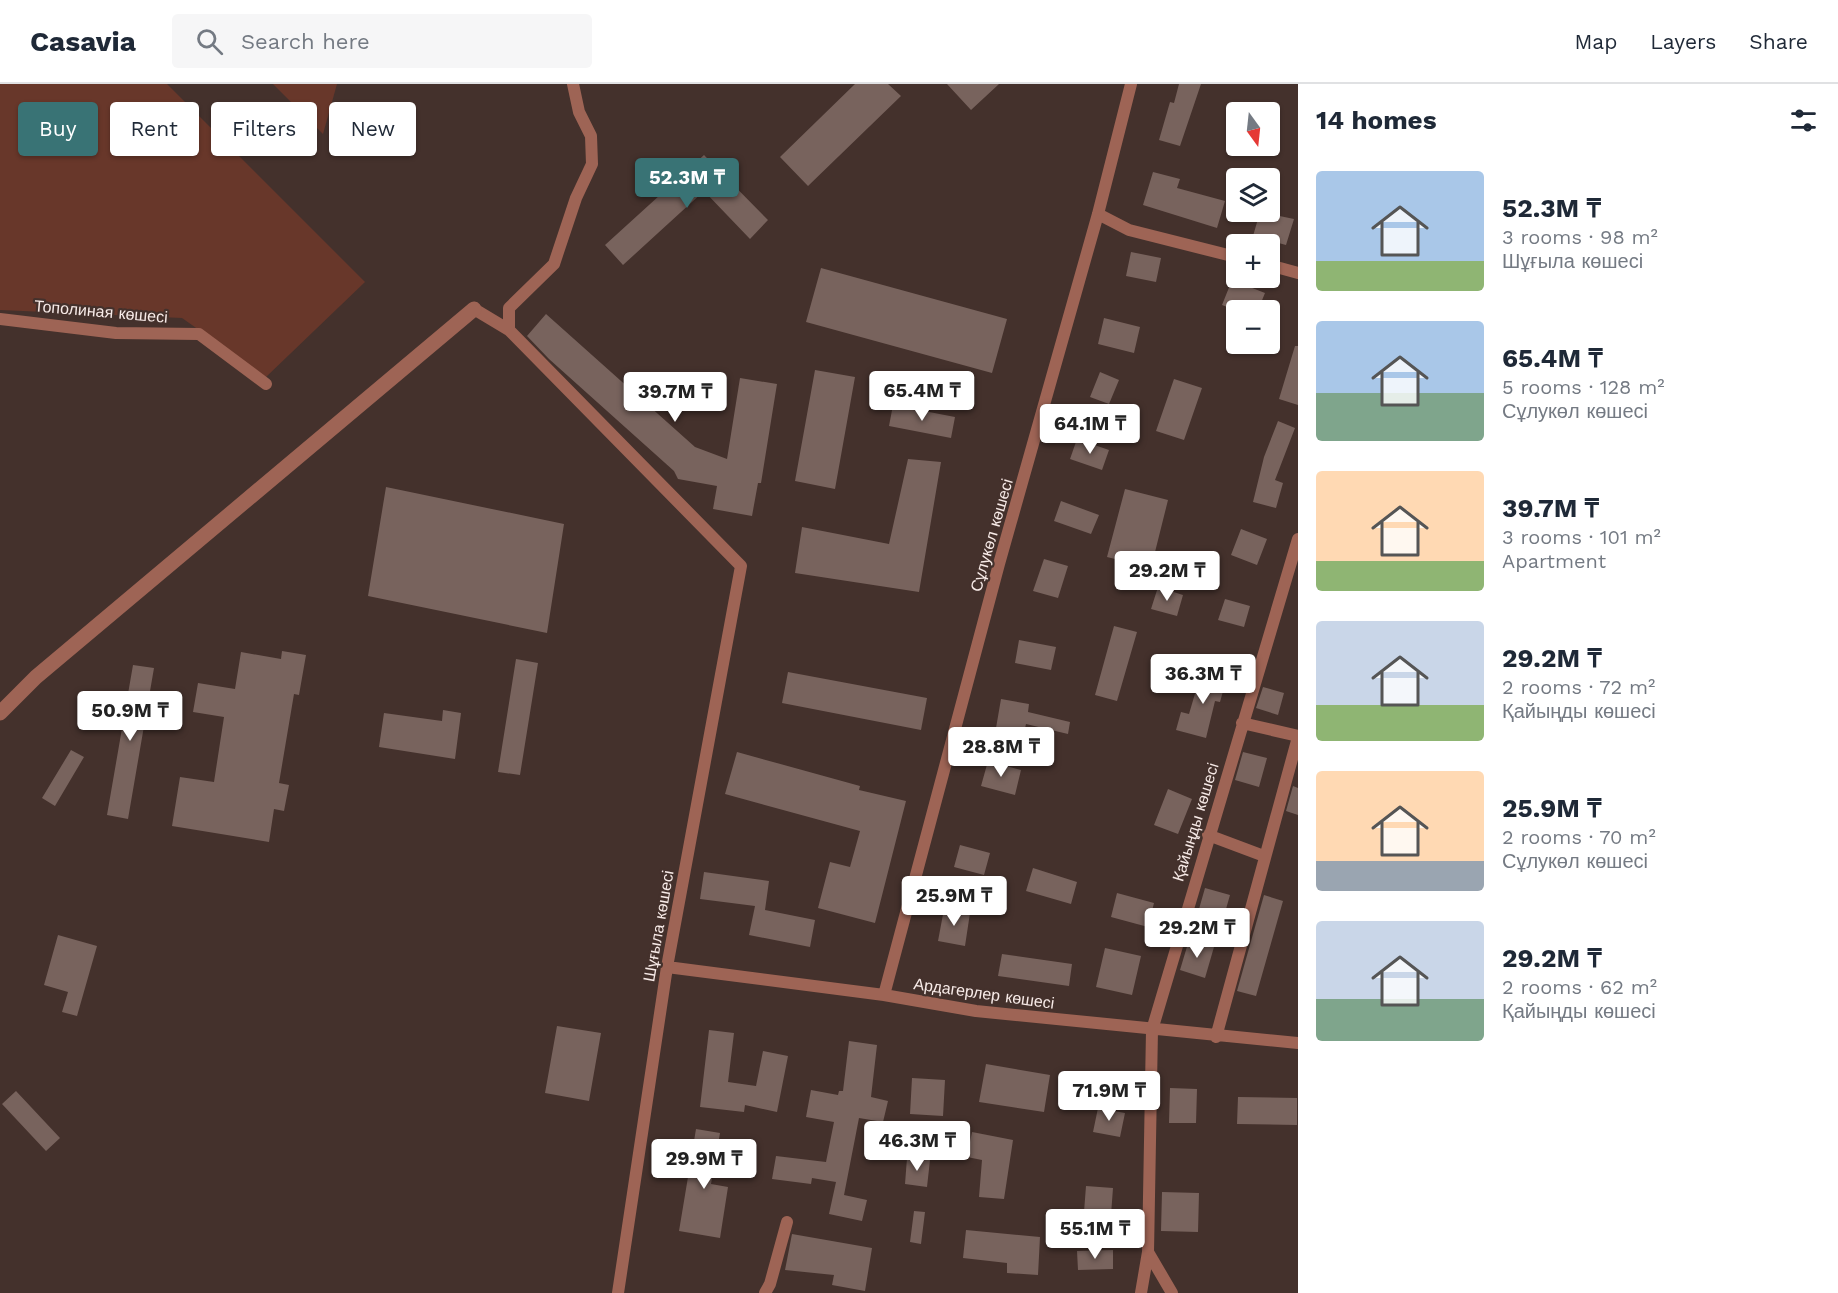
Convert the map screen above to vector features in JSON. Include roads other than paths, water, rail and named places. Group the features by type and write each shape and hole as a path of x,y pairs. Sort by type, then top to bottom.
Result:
{"street":[{"path":"510,330 509,308 554,264 576,198 592,164 591,136 579,112 573,84"},
{"name":"Сұлукөл көшесі","path":"884,995 999,564 1098,214 1131,84"},
{"path":"1098,214 1129,230 1226,254"},
{"path":"1280,268 1298,273"},
{"path":"0,713 36,677 474,309 510,330"},
{"name":"Тополиная көшесі","path":"0,319 116,333 199,334 266,384"},
{"name":"Шұғыла көшесі","path":"510,330 741,566 667,968 618,1293"},
{"name":"Қайыңды көшесі","path":"1142,1293 1148,1252 1152,1030 1208,835 1298,539"},
{"path":"1215,1037 1298,736 1242,723"},
{"path":"1208,835 1264,856"},
{"name":"Ардагерлер көшесі","path":"667,968 884,995 976,1011 1215,1037 1298,1043"},
{"path":"765,1293 770,1284 787,1222"},
{"path":"1148,1252 1172,1293"}]}
